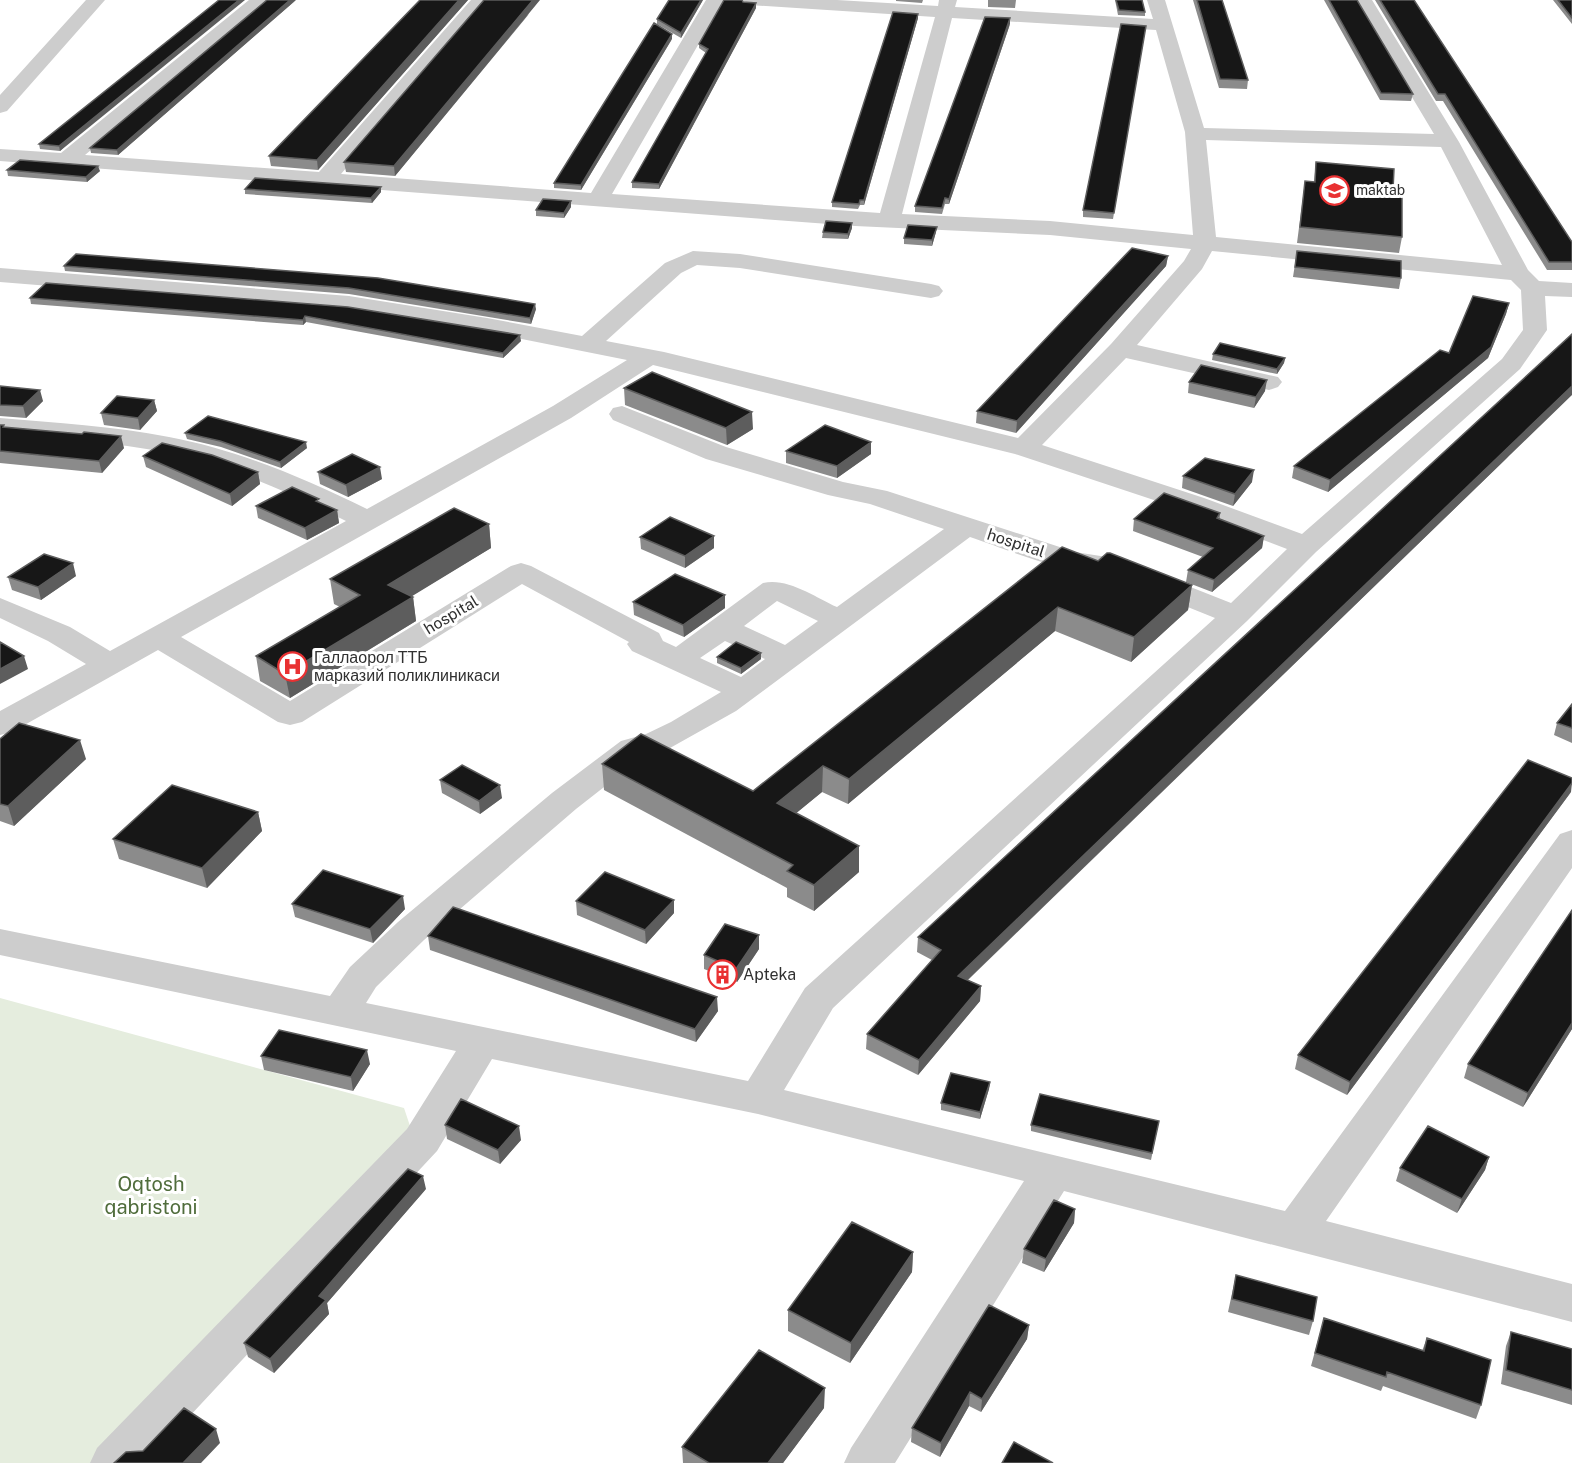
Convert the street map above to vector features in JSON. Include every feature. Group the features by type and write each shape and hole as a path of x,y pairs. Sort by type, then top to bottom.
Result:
{"street":[{"path":"0,107 96,0"},
{"path":"67,159 260,0"},
{"path":"324,180 480,0"},
{"path":"598,199 715,0"},
{"path":"749,0 947,6 1161,26"},
{"path":"1024,448 1120,349 1194,264 1205,243 1195,134 1161,26 1156,0"},
{"path":"758,1099 819,998 1236,615 1306,546 1510,363 1534,330 1525,281 1448,141 1363,0"},
{"path":"889,220 947,6"},
{"path":"1195,134 1448,141"},
{"path":"0,155 889,220 1050,228 1205,243 1525,281 1572,290"},
{"path":"588,345 673,268 693,258 740,261 931,291"},
{"path":"0,275 349,303 487,325 649,357 1024,448 1194,504 1306,546"},
{"path":"1120,349 1269,382"},
{"path":"0,725 562,411 649,357"},
{"name":"hospital","path":"622,414 716,453 832,487 877,497 1072,561 1114,567 1236,615"},
{"path":"0,426 133,439 193,450 262,475 368,521"},
{"name":"hospital","path":"340,1012 363,977 461,886 564,801 633,748 658,741 683,729 744,690 965,527"},
{"name":"hospital","path":"158,637 290,715 521,572 648,640 643,645 744,690"},
{"path":"678,660 774,589 841,620"},
{"path":"0,606 59,634 110,664"},
{"path":"722,628 788,658"},
{"path":"1295,1231 1572,842"},
{"path":"0,942 758,1099 1295,1231 1572,1304"},
{"path":"114,1463 422,1140 482,1042"},
{"path":"868,1463 1053,1172"}],"green space":[{"name":"Oqtosh qabristoni","path":"0,998 404,1108 412,1132 111,1463 0,1463"}],"building":[{"path":"219,0 239,0 59,146 39,144"},
{"path":"267,0 290,0 117,150 90,148"},
{"path":"420,0 459,0 317,160 269,156"},
{"path":"484,0 533,0 394,166 344,162"},
{"path":"669,0 701,0 681,33 657,19"},
{"path":"724,0 756,3 659,184 632,182 708,49 699,44"},
{"path":"1116,0 1142,0 1145,12 1119,10"},
{"path":"1197,0 1222,0 1248,80 1220,79"},
{"path":"1329,0 1357,0 1413,94 1381,93"},
{"path":"1380,0 1414,0 1572,242 1572,262 1549,262 1445,94 1438,94"},
{"path":"1558,0 1572,0 1572,18"},
{"path":"893,12 918,14 864,200 860,200 859,204 832,202"},
{"path":"985,17 1010,18 949,199 945,198 942,208 915,206"},
{"path":"654,23 672,34 581,185 554,183"},
{"path":"1121,24 1146,26 1114,213 1083,210"},
{"path":"20,160 98,166 86,177 7,170"},
{"path":"1316,162 1394,169 1393,190 1402,191 1402,237 1300,227 1305,181 1315,182"},
{"path":"255,178 381,187 371,198 245,189"},
{"path":"543,199 571,201 564,213 536,210"},
{"path":"826,221 852,223 848,234 823,232"},
{"path":"908,225 937,227 932,240 904,238"},
{"path":"1132,248 1168,256 1017,421 977,411"},
{"path":"1297,251 1401,261 1401,278 1295,267"},
{"path":"76,254 378,278 535,304 530,318 349,288 64,266"},
{"path":"46,283 348,307 520,335 503,353 305,316 303,320 30,298"},
{"path":"1473,296 1509,303 1491,347 1330,480 1294,466 1440,350 1449,353"},
{"path":"1572,334 1572,386 958,976 981,986 919,1060 867,1034 941,950 918,937"},
{"path":"1220,343 1285,358 1277,369 1213,354"},
{"path":"1201,365 1267,380 1256,397 1189,382"},
{"path":"652,372 752,412 726,428 624,388"},
{"path":"0,386 40,390 23,406 0,405"},
{"path":"117,396 154,400 138,418 101,413"},
{"path":"208,416 306,442 280,462 220,441 185,433"},
{"path":"0,425 121,436 99,461 0,451"},
{"path":"825,425 871,442 837,466 786,451"},
{"path":"162,443 212,455 258,472 230,494 143,456"},
{"path":"352,454 380,467 346,485 318,472"},
{"path":"1205,458 1254,470 1235,494 1183,476"},
{"path":"292,487 337,510 305,528 256,506"},
{"path":"1164,493 1220,513 1217,518 1264,536 1214,580 1188,570 1213,548 1134,519"},
{"path":"454,508 489,524 388,585 413,597 285,674 256,656 360,595 330,579"},
{"path":"670,517 714,536 685,556 640,537"},
{"path":"1062,547 1098,561 1110,553 1192,585 1134,637 1058,607 849,779 823,766 777,803 859,846 814,885 787,871 793,865 602,764 641,734 753,791"},
{"path":"44,554 73,563 38,587 8,577"},
{"path":"675,574 725,595 683,625 633,602"},
{"path":"0,642 24,656 0,669"},
{"path":"736,642 761,653 741,668 717,657"},
{"path":"1572,704 1572,728 1557,723"},
{"path":"19,723 80,740 8,806 0,804 0,739"},
{"path":"1528,760 1572,778 1572,783 1350,1082 1298,1055"},
{"path":"462,765 500,785 479,801 440,780"},
{"path":"172,785 258,812 202,868 113,839"},
{"path":"323,870 403,896 370,929 292,904"},
{"path":"605,872 674,900 645,930 576,901"},
{"path":"453,907 717,997 695,1029 428,936"},
{"path":"1572,910 1572,1023 1528,1093 1468,1064"},
{"path":"725,924 759,935 736,969 704,955"},
{"path":"279,1030 367,1050 351,1077 261,1056"},
{"path":"951,1073 990,1082 980,1112 941,1103"},
{"path":"1040,1094 1159,1121 1152,1153 1031,1125"},
{"path":"461,1099 519,1126 498,1150 445,1125"},
{"path":"1428,1126 1489,1157 1462,1199 1400,1168"},
{"path":"408,1169 423,1176 319,1296 326,1300 270,1359 244,1343"},
{"path":"1054,1200 1075,1209 1046,1259 1024,1249"},
{"path":"852,1222 913,1252 851,1343 788,1310"},
{"path":"1236,1275 1317,1297 1313,1321 1232,1299"},
{"path":"989,1305 1029,1325 982,1399 970,1392 941,1443 912,1428"},
{"path":"1324,1318 1424,1351 1427,1338 1491,1360 1481,1405 1387,1372 1386,1377 1315,1353"},
{"path":"1511,1332 1572,1349 1572,1390 1506,1370"},
{"path":"759,1350 825,1388 768,1463 709,1463 682,1447"},
{"path":"184,1408 216,1429 183,1463 114,1463 126,1452 143,1451"},
{"path":"1014,1442 1053,1463 1002,1463"}],"place":[{"name":"maktab","path":"1335,190"},
{"name":"Галлаорол ТТБ марказий поликлиникаси","path":"293,666"},
{"name":"Apteka","path":"722,974"}]}
